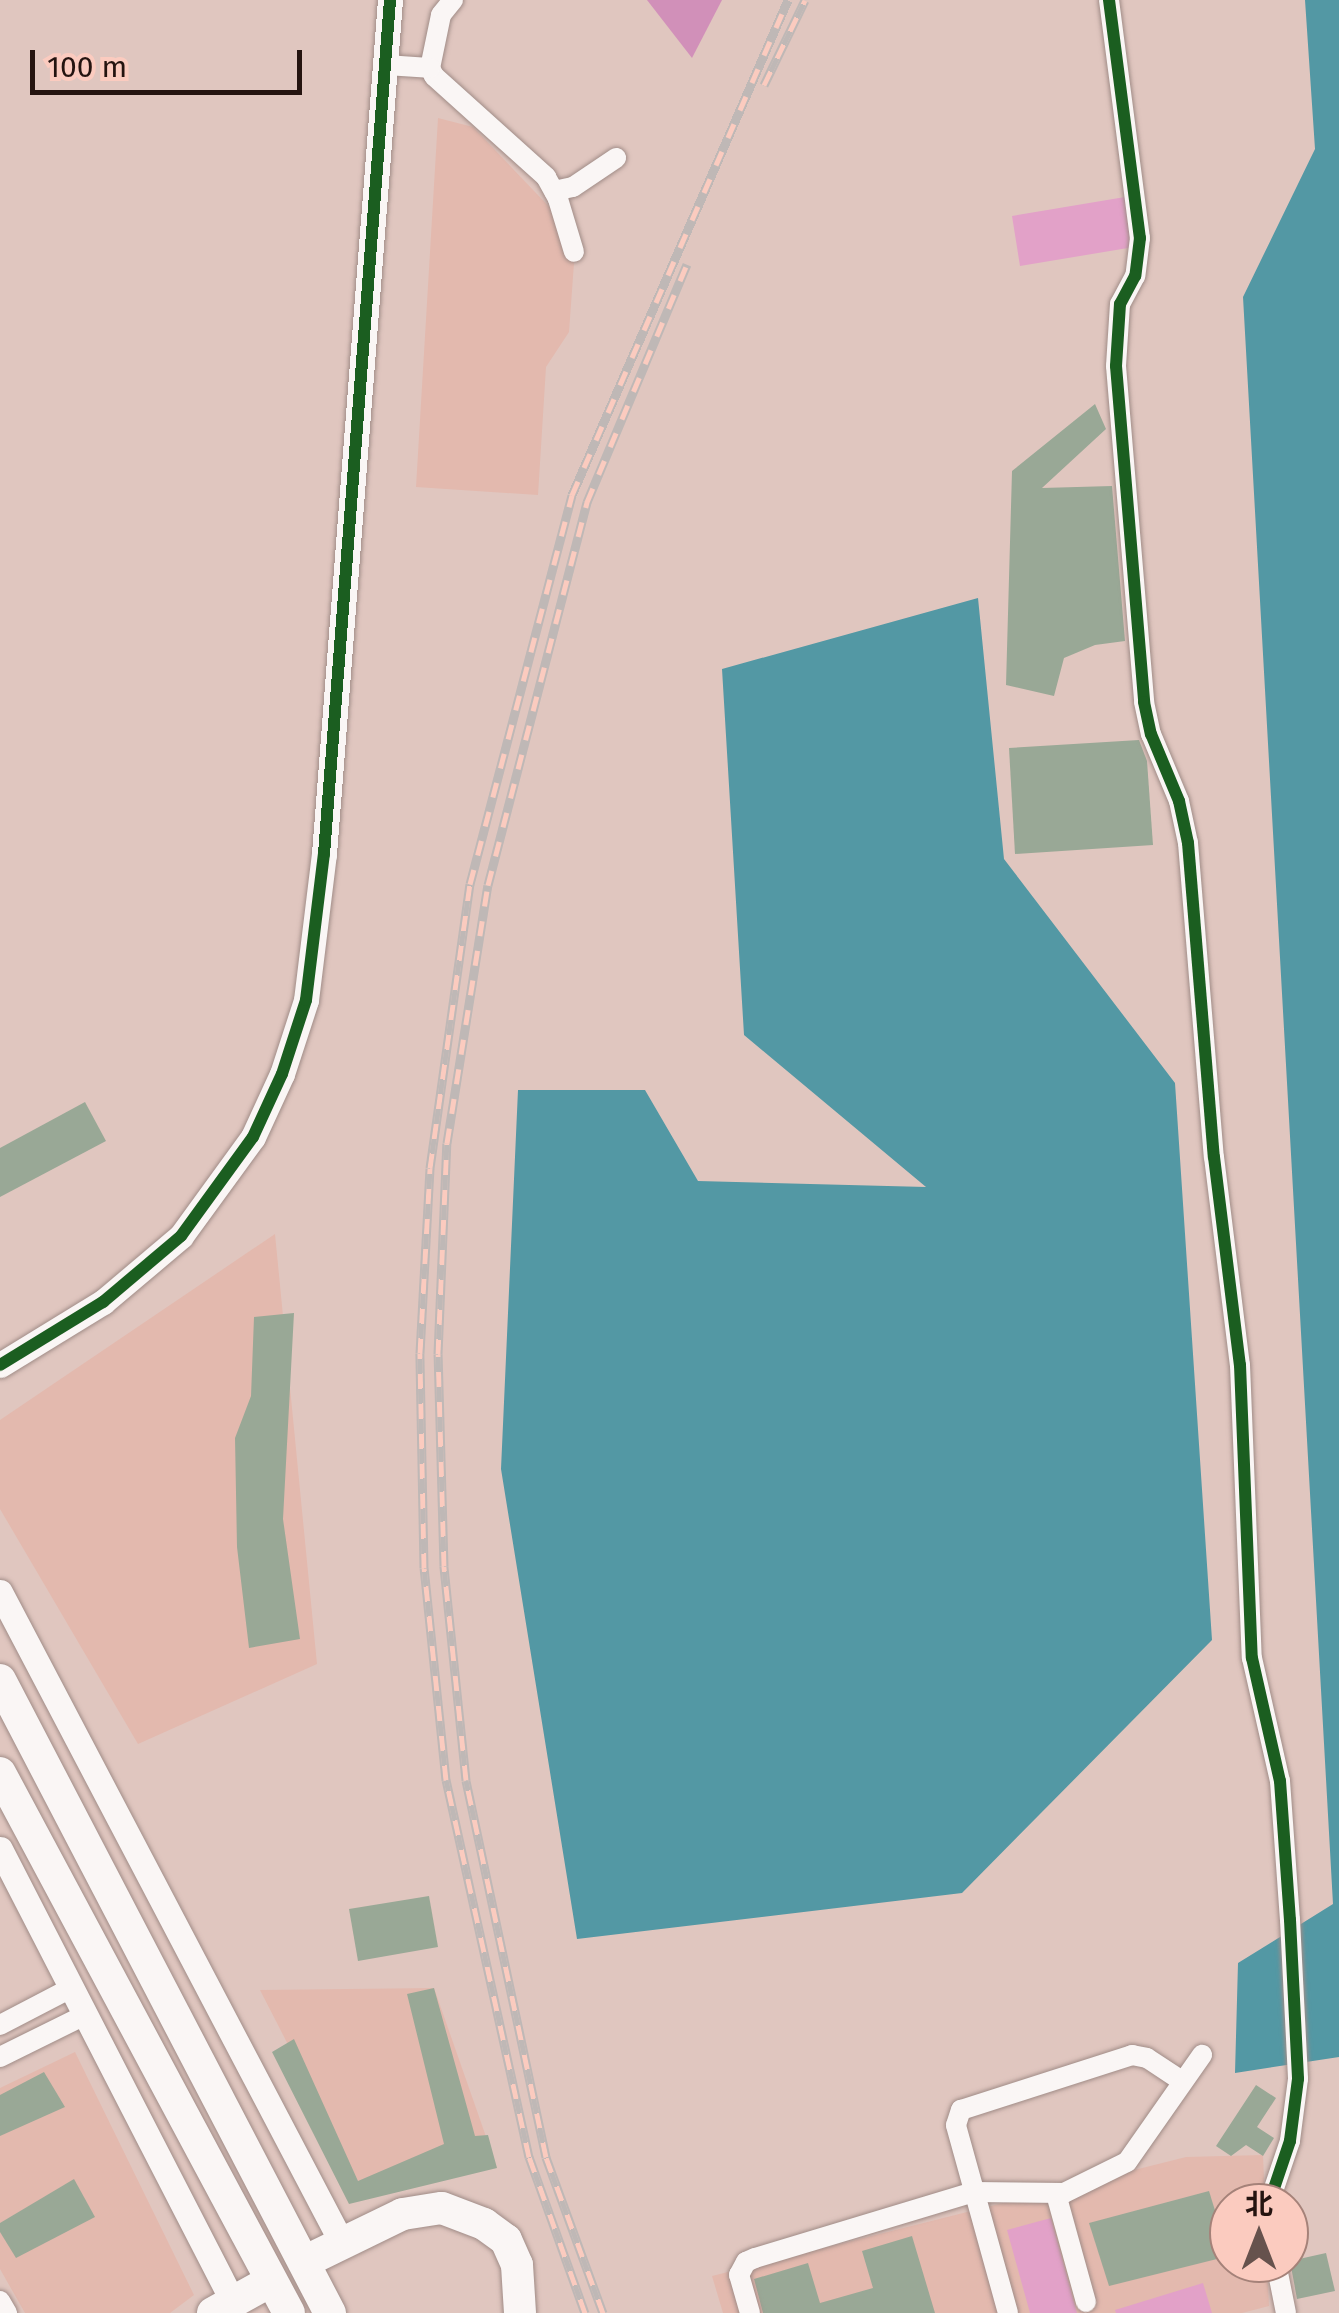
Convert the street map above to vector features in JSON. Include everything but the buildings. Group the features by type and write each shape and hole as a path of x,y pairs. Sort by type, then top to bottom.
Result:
{"main road":[{"path":"0,1680 330,2313"},
{"path":"0,1773 288,2313"},
{"path":"304,2262 403,2214 442,2208 484,2224 506,2240 517,2265 520,2313"},
{"path":"223,2308 272,2281"}],"street":[{"path":"0,1365 103,1302 181,1236 254,1137 306,1000 324,854 390,0"},
{"path":"430,68 441,15 452,0"},
{"path":"1109,0 1140,238 1135,276 1120,304 1116,366 1144,702 1151,734 1180,801 1188,843 1214,1157 1240,1366 1252,1658 1280,1781 1299,2068 1290,2141 1276,2183"},
{"path":"384,65 430,68 447,90 546,177 574,252"},
{"path":"554,191 573,187 616,158"},
{"path":"0,1592 342,2243"},
{"path":"0,1849 86,2014 223,2308"},
{"path":"0,2024 72,1986"},
{"path":"0,2057 86,2014"},
{"path":"1008,2313 956,2116 968,2105 1132,2054 1147,2058 1182,2082"},
{"path":"750,2313 740,2281 746,2262 974,2192 1056,2194 1127,2162 1202,2055"},
{"path":"1056,2194 1086,2302"},
{"path":"1280,2283 1286,2313"},
{"path":"0,2301 7,2313"}],"shaded area":[{"path":"647,0 722,0 692,58"},
{"path":"438,118 473,127 557,215 574,263 569,332 546,367 538,495 416,487"},
{"path":"1125,197 1134,247 1020,266 1012,216"},
{"path":"275,1234 317,1664 138,1744 0,1509 0,1420"},
{"path":"434,1988 497,2168 358,2181 260,1990"},
{"path":"75,2052 194,2295 170,2313 25,2313 0,2269 0,2088"},
{"path":"1263,2155 1264,2183 1209,2183 1209,2283 1268,2283 1269,2306 1242,2313 723,2313 712,2276 1186,2157"},
{"path":"1051,2218 1077,2313 1030,2313 1007,2230"},
{"path":"1203,2283 1212,2313 1115,2310"}],"water":[{"path":"1305,0 1339,0 1339,2057 1235,2073 1238,1963 1333,1904 1243,297 1315,149"},
{"path":"978,598 1004,859 1175,1083 1212,1640 962,1893 577,1939 501,1469 518,1090 645,1090 698,1181 926,1187 744,1035 722,669"}],"railway":[{"path":"585,2313 529,2157 446,1780 424,1568 420,1353 430,1168 470,884 572,495 788,0"},
{"path":"764,85 805,0"},
{"path":"603,2313 546,2157 466,1780 444,1566 438,1354 447,1143 488,885 587,502 687,264"}],"cycle path":[{"path":"0,1365 103,1302 181,1236 253,1137 282,1074 306,1000 324,854 390,0"},
{"path":"1109,0 1140,238 1135,276 1120,304 1116,366 1144,702 1151,734 1179,801 1188,843 1214,1157 1240,1365 1252,1658 1280,1781 1298,2079 1290,2141 1276,2183"}]}
